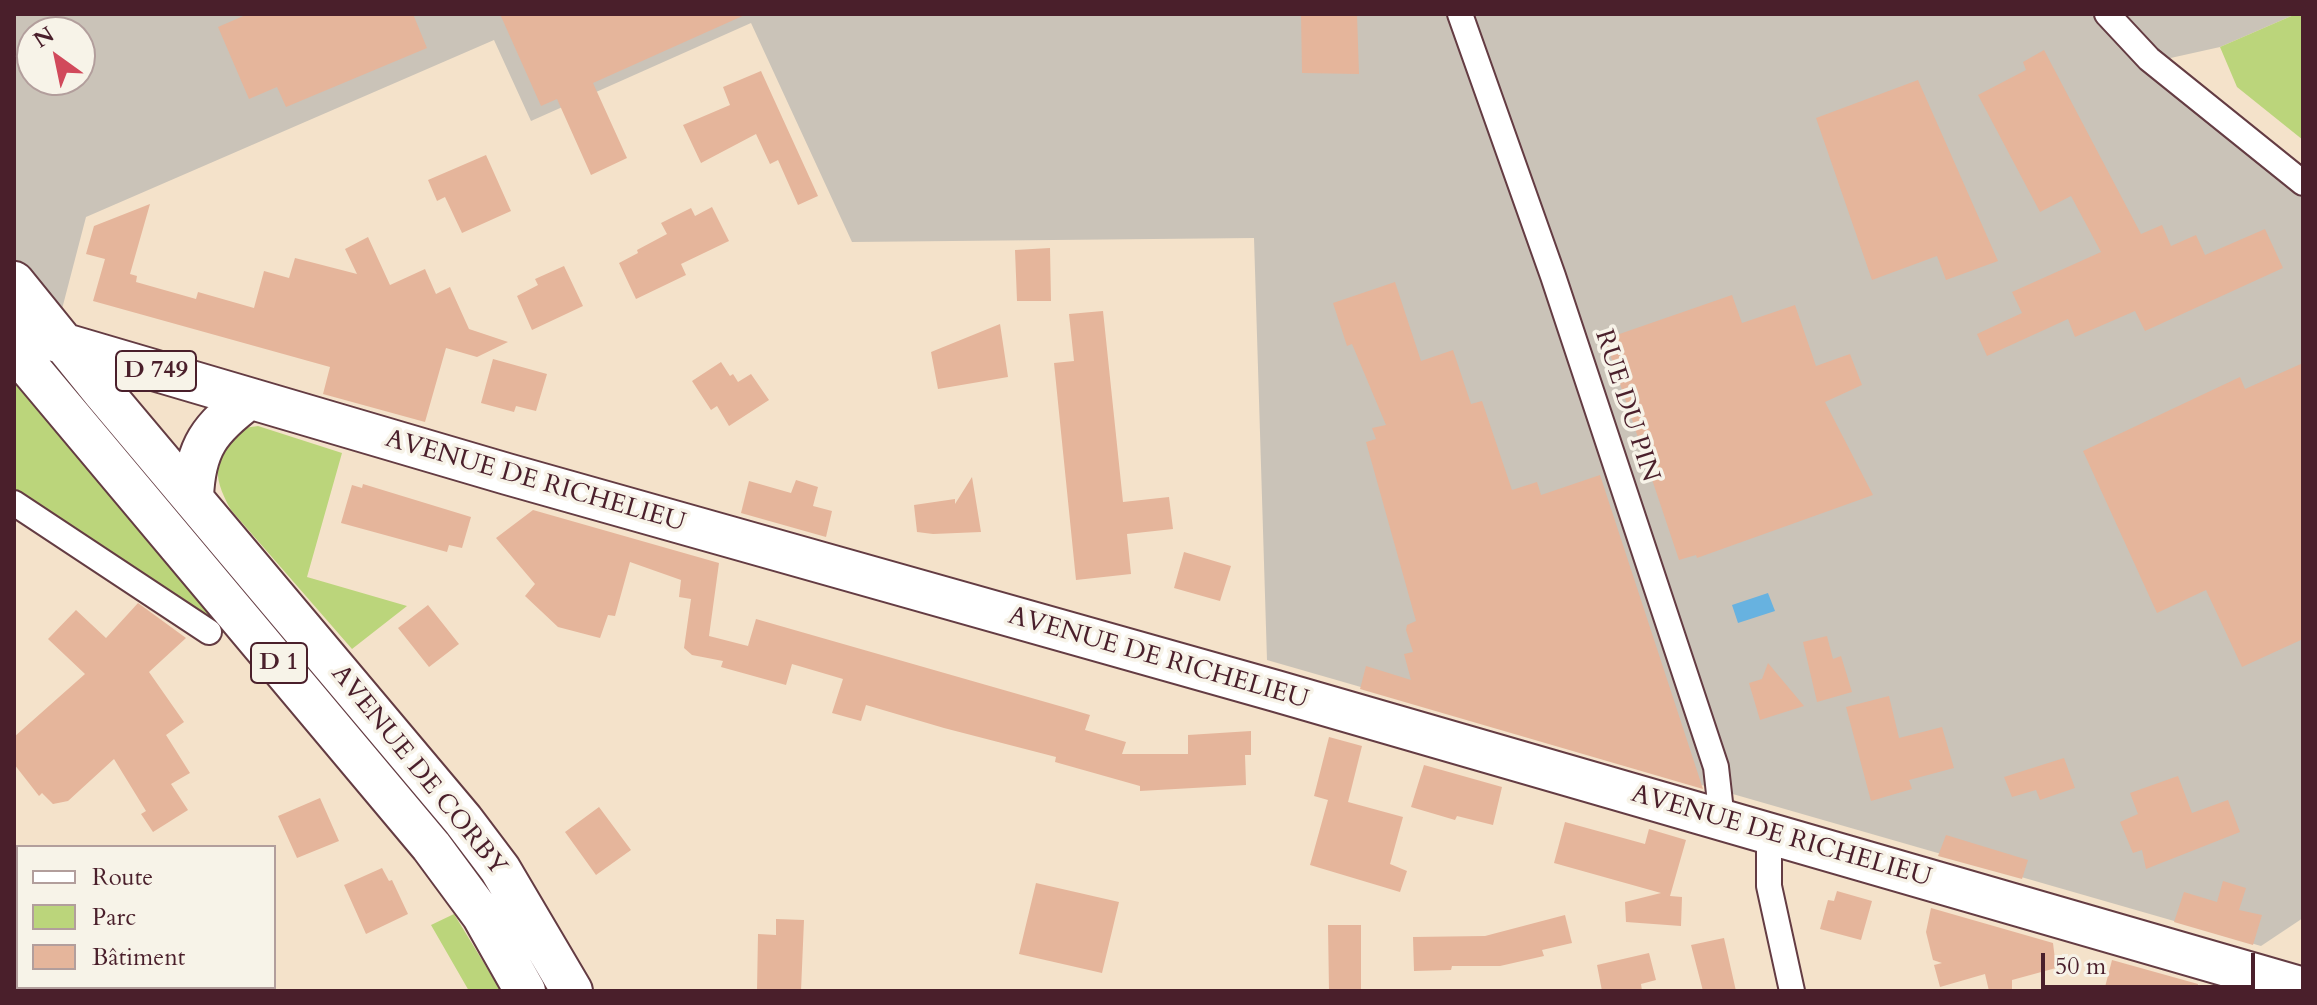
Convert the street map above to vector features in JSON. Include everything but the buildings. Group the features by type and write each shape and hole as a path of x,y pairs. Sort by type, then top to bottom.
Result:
{"main road":[{"name":"D 1","path":"14,282 62,343"},
{"name":"AVENUE DE RICHELIEU","path":"14,329 2303,988"},
{"name":"AVENUE DE CORBY","path":"62,343 463,820 500,869 572,991"},
{"name":"AVENUE DE CORBY","path":"14,349 431,846 482,915 525,991"},
{"path":"193,497 194,471 212,431 249,399"}],"street":[{"name":"RUE DU PIN","path":"1460,14 1553,276 1716,767 1722,820"},
{"path":"2107,14 2149,59 2303,183"},
{"path":"14,503 209,632"},
{"path":"1769,834 1769,886 1792,991"}],"shaded area":[{"path":"14,14 2296,14 2220,47 2157,61 2303,176 2303,918 2261,946 1267,660 1254,238 852,242 751,23 531,121 494,40 86,217 62,309 14,295"}],"green space":[{"path":"2296,14 2303,14 2303,140 2237,87 2220,47"},
{"path":"14,380 213,616 208,619 14,491"},
{"path":"258,426 342,453 307,577 407,606 352,649 231,510 224,497 218,475 221,457 244,428"},
{"path":"454,914 501,991 469,991 431,925"}],"water":[{"path":"1768,593 1775,611 1738,623 1732,605"}]}
